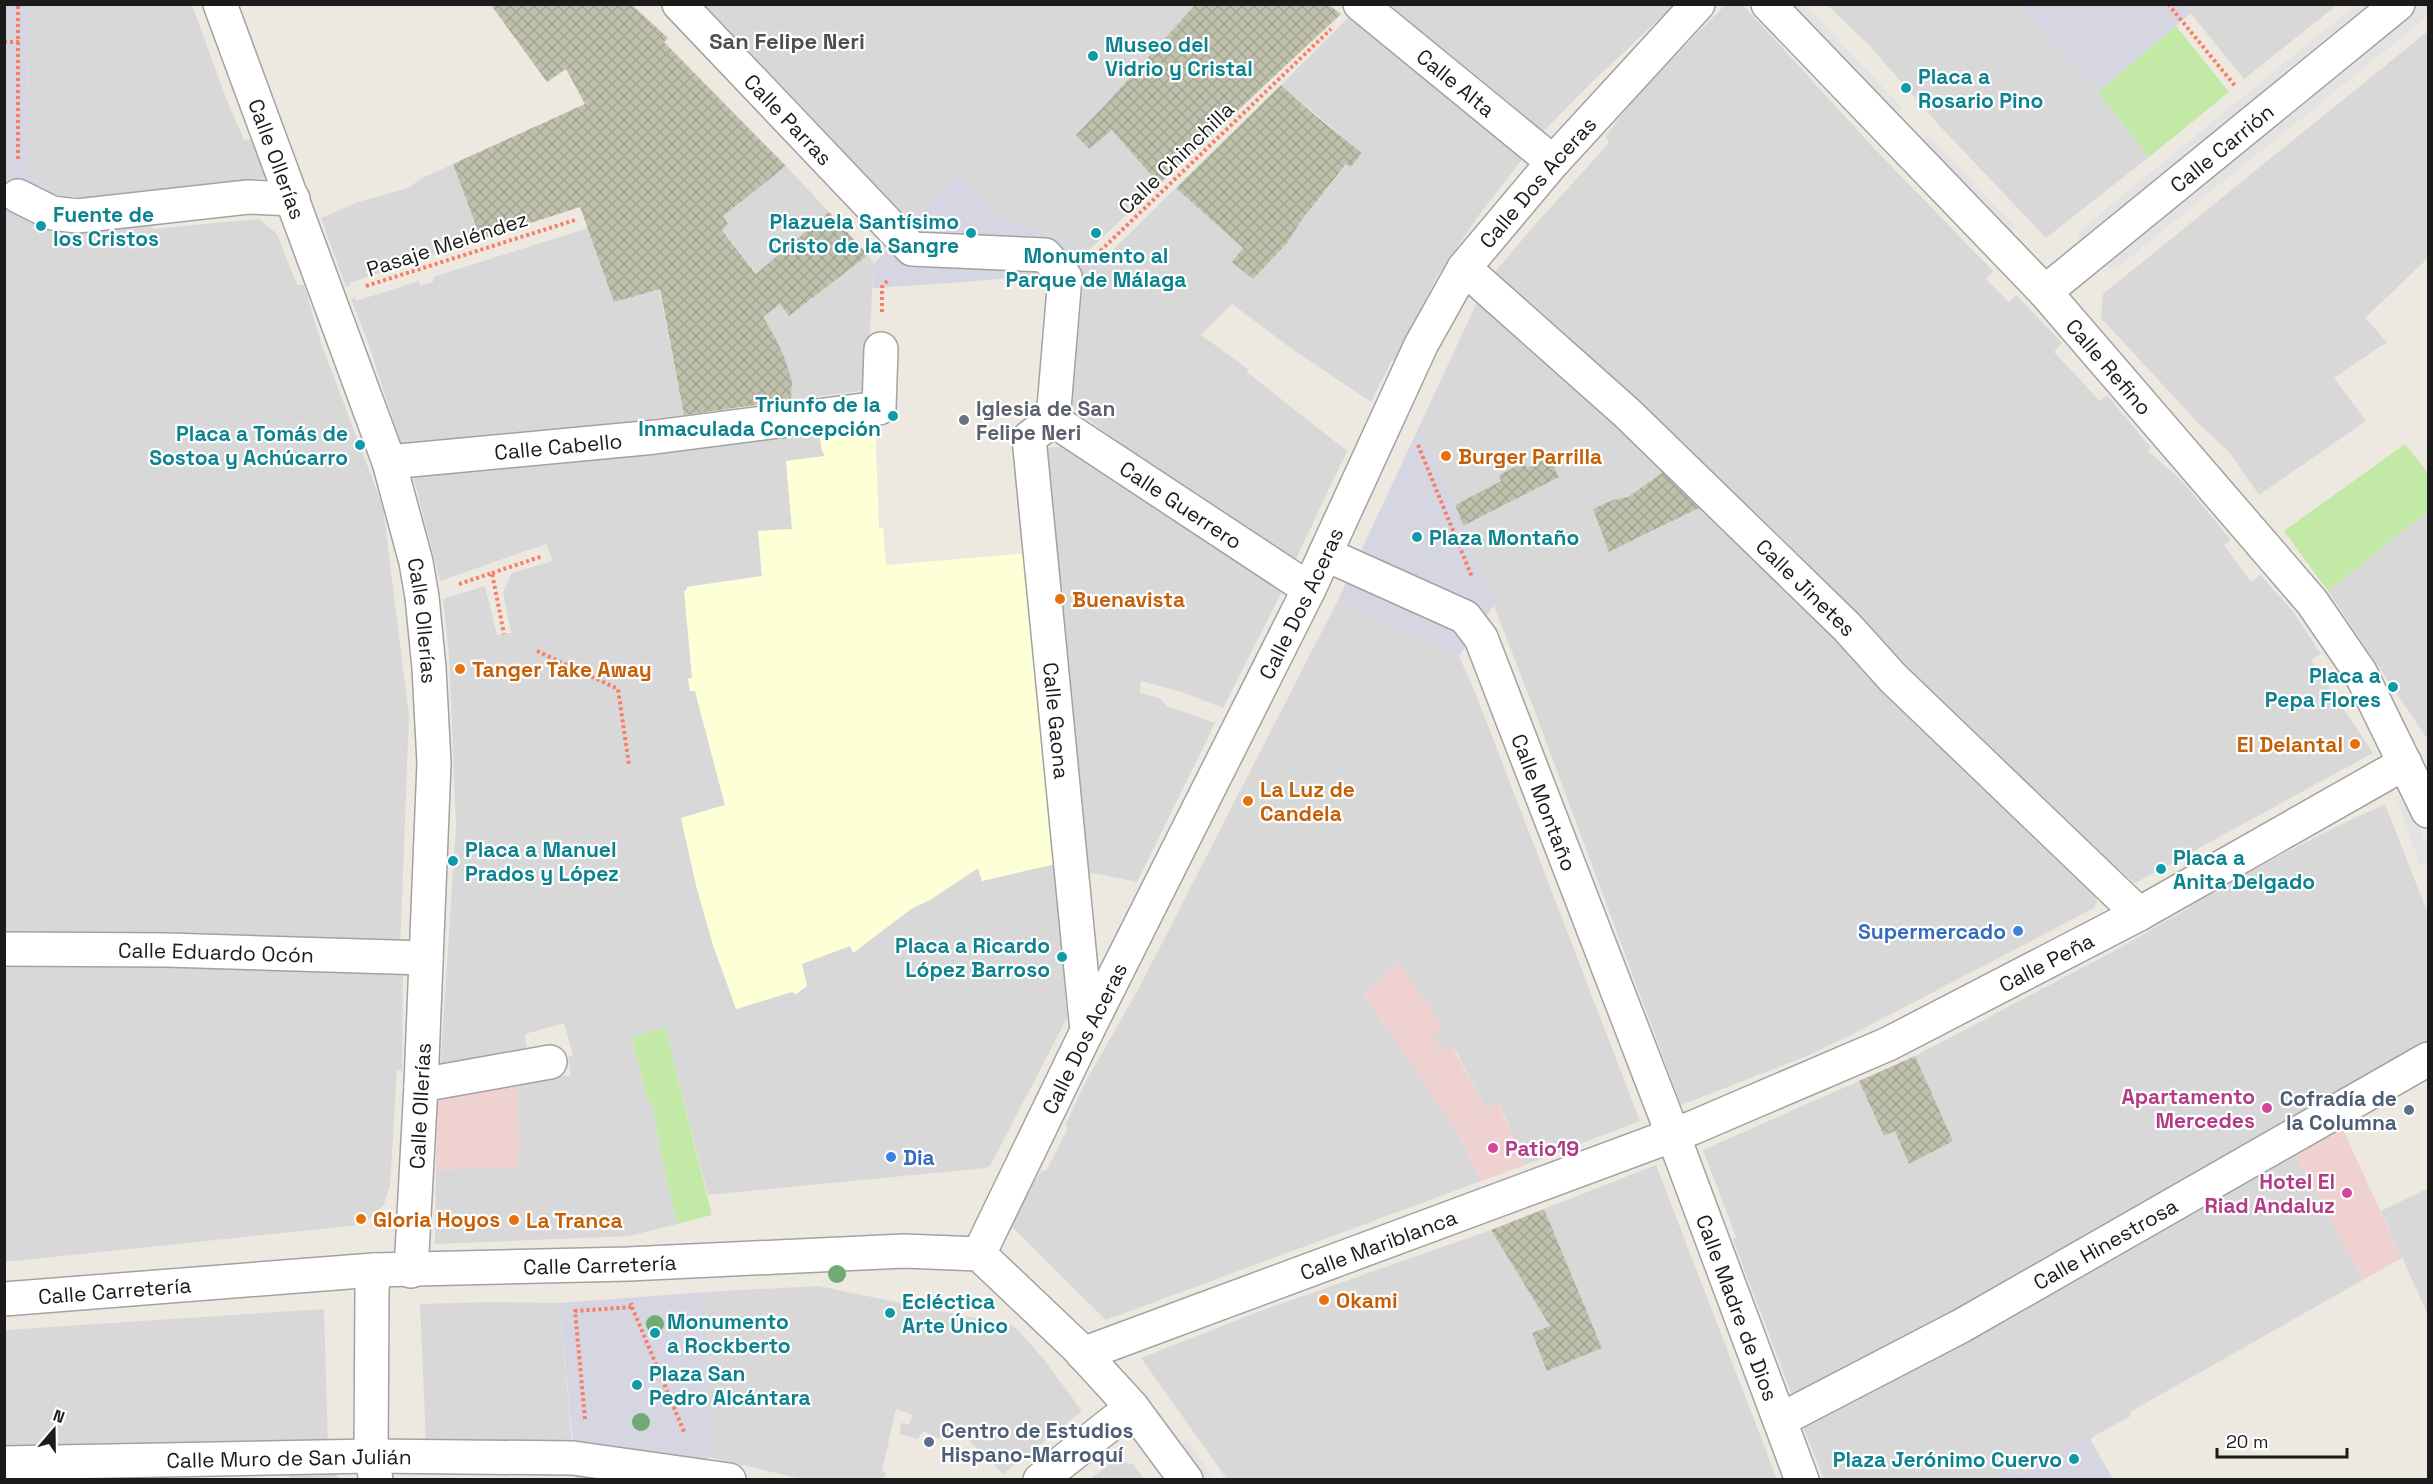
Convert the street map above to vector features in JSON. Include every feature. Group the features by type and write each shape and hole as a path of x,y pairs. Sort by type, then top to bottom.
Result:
{"street":[{"name":"Calle Ollerías","path":"220,4 389,462 416,562 422,597 429,668 434,763 411,1271"},
{"name":"Calle Parras","path":"679,4 906,242"},
{"name":"Calle Dos Aceras","path":"979,1254 1087,1031 1309,588 1416,356 1464,268 1553,162 1698,4"},
{"name":"Calle Refino","path":"1768,4 2045,292 2312,602 2361,672 2428,811"},
{"name":"Calle Carrión","path":"2045,292 2398,4"},
{"name":"Calle Alta","path":"1348,14 1553,162"},
{"path":"18,196 52,213 77,216 248,197 293,200"},
{"path":"906,242 1045,255 1065,277 1053,420"},
{"name":"Calle Jinetes","path":"1464,268 1627,413 1847,627 1893,678 2139,915"},
{"name":"Calle Cabello","path":"389,462 655,437 879,408 881,349"},
{"name":"Calle Guerrero","path":"1053,420 1309,588"},
{"name":"Calle Gaona","path":"1053,420 1029,438 1087,1031"},
{"name":"Calle Montaño","path":"1325,554 1465,617 1481,638 1673,1135"},
{"name":"Calle Peña","path":"1673,1135 1888,1044 2139,915 2405,764"},
{"name":"Calle Eduardo Ocón","path":"4,949 166,950 426,958"},
{"name":"Calle Hinestrosa","path":"1780,1420 1961,1326 2428,1059"},
{"path":"421,1085 550,1062"},
{"name":"Calle Mariblanca","path":"1083,1354 1673,1135"},
{"name":"Calle Madre de Dios","path":"1673,1135 1802,1479"},
{"name":"Calle Carretería","path":"4,1299 374,1270 411,1271 904,1251 979,1254"},
{"path":"979,1254 1083,1354 1132,1407 1186,1479"},
{"path":"373,1468 372,1290 374,1270"},
{"path":"1040,1479 1132,1407"},
{"name":"Calle Muro de San Julián","path":"4,1463 373,1468 581,1459 713,1477"}],"path":[{"path":"18,4 18,196"},
{"path":"2168,4 2239,92"},
{"name":"Calle Chinchilla","path":"1094,257 1348,14"},
{"path":"4,42 19,42"},
{"name":"Pasaje Meléndez","path":"328,298 575,220"},
{"path":"881,349 882,287 906,242"},
{"path":"1415,437 1473,577"},
{"path":"422,597 543,556"},
{"path":"492,573 504,634"},
{"path":"537,651 618,689 629,765"},
{"path":"631,1298 632,1307 713,1477"},
{"path":"581,1459 575,1311 632,1307"}],"shaded area":[{"path":"5,5 27,5 28,172 56,198 53,233 31,226 30,221 5,221"},
{"path":"27,5 192,5 244,140 252,139 267,177 156,195 56,198 28,172"},
{"path":"491,5 632,5 668,38 664,42 786,166 723,216 728,224 722,230 756,274 829,212 868,255 789,316 780,304 763,317 785,359 792,381 791,400 684,415 660,289 614,302 580,207 481,239 453,164 585,104 566,69 547,82"},
{"path":"702,5 1195,5 1076,135 1112,129 1159,184 1088,251 997,215 957,176 911,221"},
{"path":"1195,5 1329,5 1341,14 1159,184 1112,130 1089,149 1076,135"},
{"path":"1390,5 1674,5 1542,133"},
{"path":"1725,5 1743,5 1871,145 1993,271 1986,279 2009,302 2016,295 2062,343 2054,352 2100,401 2107,395 2151,448 2148,451 2183,482 2231,540 2224,545 2251,582 2260,575 2292,610 2321,654 2311,660 2373,753 2135,883 2095,850 1996,756 1685,448 1495,275 1494,273 1533,227 1609,143 1606,136 1635,97"},
{"path":"1790,5 1805,5 1903,108 1893,116"},
{"path":"1827,5 2019,5 2098,92 2149,157 2046,238 1936,122 1870,46"},
{"path":"2019,5 2184,5 2191,13 2098,92"},
{"path":"2184,5 2337,5 2244,79"},
{"path":"2355,5 2378,5 2078,249 2079,231"},
{"path":"2420,5 2428,5 2428,16 2118,267 2092,267"},
{"path":"1349,17 1524,157 1479,215 1437,277 1398,356 1394,362 1392,360 1371,402 1288,346 1232,304 1201,335 1248,369 1247,372 1347,451 1295,561 1172,482 1070,406 1084,278 1176,188 1244,248 1287,243 1301,221 1347,164 1351,167 1362,153 1281,85"},
{"path":"2428,31 2428,258 2365,318 2387,342 2334,378 2366,421 2259,495 2230,453 2199,424 2101,318 2103,294"},
{"path":"1281,85 1362,153 1351,167 1346,164 1301,221 1287,243 1253,279 1232,262 1243,248 1176,188"},
{"path":"1928,135 2016,228 2008,237 1919,144"},
{"path":"453,164 481,239 350,283 350,286 346,287 321,218 358,202 408,188 422,178"},
{"path":"786,166 829,212 757,274 722,229 728,224 723,216"},
{"name":"Plazuela Santísimo Cristo de la Sangre","path":"957,176 997,215 1088,251 1100,263 1084,278 1039,275 873,288 874,264 911,221"},
{"path":"150,214 153,229 259,219 277,234 297,285 304,285 321,343 383,507 409,715 400,952 5,941 5,221 30,221 31,227 54,233"},
{"path":"588,228 614,302 659,289 684,415 402,448 369,345 351,299 355,298 356,301 419,281 420,286 433,282 433,277"},
{"path":"868,255 874,264 866,390 791,400 792,381 785,359 763,317 780,304 789,316"},
{"path":"1478,300 1666,470 1628,497 1613,500 1629,543 1703,506 2094,891 2097,902 2094,908 1807,1056 1681,1105 1534,709 1463,526 1559,477 1527,468 1524,462 1499,475 1502,481 1455,505 1420,425"},
{"path":"875,421 879,528 883,528 886,565 1029,553 1055,864 982,881 978,868 930,900 911,909 853,953 850,946 802,964 807,986 796,994 792,992 736,1009 713,945 697,889 681,818 725,805 695,691 690,691 688,678 692,678 684,591 687,587 762,576 758,531 792,529 786,461 825,456 819,430"},
{"name":"Plaza Montaño","path":"1420,425 1455,505 1494,605 1459,656 1338,600"},
{"path":"819,430 825,456 786,461 792,529 770,530 760,561 762,576 687,587 692,678 688,679 690,691 695,691 725,805 681,818 697,889 713,945 737,1009 793,991 801,964 850,946 853,953 911,909 930,900 979,868 982,881 1055,864 1067,1018 990,1166 986,1168 708,1195 665,1028 632,1038 648,1102 652,1101 677,1224 629,1236 435,1244 436,1170 517,1167 516,1154 520,1154 517,1081 571,1075 568,1057 573,1055 564,1023 525,1034 527,1053 440,1072 456,826 449,654 443,599 485,586 497,635 511,633 503,592 512,573 553,561 546,544 440,581 412,472"},
{"path":"1064,447 1283,589 1223,708 1182,692 1141,681 1140,693 1160,698 1167,706 1215,723 1137,882 1088,872 1080,779 1076,779 1038,448"},
{"path":"1549,457 1559,477 1463,526 1455,505 1501,481 1499,475 1524,462 1527,468"},
{"path":"1666,470 1703,506 1609,552 1593,509 1613,500 1628,497"},
{"path":"2428,511 2428,736 2426,737 2328,591"},
{"path":"1338,600 1459,656 1477,697 1640,1121 1523,1166 1500,1104 1486,1109 1455,1050 1451,1045 1441,1051 1432,1034 1443,1029 1441,1024 1398,963 1363,995 1461,1138 1481,1181 1106,1320 1010,1225 1042,1170 1046,1171 1068,1128 1065,1126 1086,1081 1140,986"},
{"path":"2409,797 2428,850 2428,866 2420,865 2398,801"},
{"path":"2385,804 2428,914 2428,1046 1794,1400 1733,1240 1736,1237 1703,1150 1859,1081 1884,1136 1895,1131 1910,1163 1953,1141 1915,1056 2116,950 2189,908 2186,903"},
{"path":"5,956 403,964 402,1071 397,1070 390,1185 384,1204 364,1223 350,1226 5,1262"},
{"path":"1398,962 1441,1024 1443,1029 1433,1034 1441,1051 1451,1045 1486,1109 1499,1104 1523,1166 1481,1181 1461,1138 1363,995"},
{"path":"1915,1056 1953,1141 1909,1164 1895,1131 1884,1136 1859,1081"},
{"path":"517,1081 520,1154 516,1155 517,1167 436,1170 437,1093"},
{"path":"2338,1119 2402,1258 2363,1280 2291,1146"},
{"path":"2291,1146 2363,1280 2130,1412 2131,1416 2094,1436 2091,1431 2018,1475 2014,1468 1993,1479 1824,1479 1800,1420"},
{"path":"1656,1165 1777,1479 1227,1479 1141,1358 1260,1311 1491,1230 1550,1326 1547,1371 1602,1348 1544,1209"},
{"path":"2428,1188 2428,1315 2381,1211"},
{"path":"1544,1209 1602,1348 1547,1371 1532,1333 1550,1326 1491,1230"},
{"path":"818,1286 1014,1326 1042,1357 1082,1411 1003,1474 955,1427 939,1439 924,1431 917,1439 900,1434 901,1423 909,1424 913,1415 896,1409 882,1471 886,1473 884,1479 802,1479 708,1457 705,1292"},
{"name":"Plaza San Pedro Alcántara","path":"705,1292 709,1479 576,1479 560,1303"},
{"path":"560,1303 572,1445 426,1444 420,1304"},
{"path":"324,1309 328,1446 5,1452 5,1330"},
{"name":"Plaza Jerónimo Cuervo","path":"2090,1431 2094,1436 2090,1439 2113,1479 1993,1479 2014,1468 2019,1475"},
{"path":"1187,1440 1215,1479 1203,1479 1179,1446"},
{"path":"1113,1461 1133,1464 1144,1479 1090,1479"},
{"path":"331,1471 340,1479 289,1480 290,1472"}],"green space":[{"path":"2176,26 2229,92 2149,157 2098,92"},
{"path":"2405,444 2428,473 2428,511 2328,591 2284,531"},
{"path":"665,1027 712,1215 677,1224 652,1101 648,1102 632,1038"}],"place":[{"name":"Museo del Vidrio y Cristal","path":"1093,56"},
{"name":"Placa a Rosario Pino","path":"1906,88"},
{"name":"Fuente de los Cristos","path":"41,226"},
{"name":"Plazuela Santísimo Cristo de la Sangre","path":"971,233"},
{"name":"Monumento al Parque de Málaga","path":"1096,233"},
{"name":"Triunfo de la Inmaculada Concepción","path":"893,416"},
{"name":"Iglesia de San Felipe Neri","path":"964,420"},
{"name":"Placa a Tomás de Sostoa y Achúcarro","path":"360,445"},
{"name":"Burger Parrilla","path":"1446,456"},
{"name":"Plaza Montaño","path":"1417,537"},
{"name":"Buenavista","path":"1060,599"},
{"name":"Tanger Take Away","path":"460,669"},
{"name":"Placa a Pepa Flores","path":"2393,687"},
{"name":"El Delantal","path":"2355,744"},
{"name":"La Luz de Candela","path":"1248,801"},
{"name":"Placa a Manuel Prados y López","path":"453,861"},
{"name":"Placa a Anita Delgado","path":"2161,869"},
{"name":"Supermercado","path":"2018,931"},
{"name":"Placa a Ricardo López Barroso","path":"1062,957"},
{"name":"Apartamento Mercedes","path":"2267,1108"},
{"name":"Cofradía de la Columna","path":"2409,1110"},
{"name":"Patio19","path":"1493,1148"},
{"name":"Dia","path":"891,1157"},
{"name":"Hotel El Riad Andaluz","path":"2347,1193"},
{"name":"Gloria Hoyos","path":"361,1219"},
{"name":"La Tranca","path":"514,1220"},
{"name":"Okami","path":"1324,1300"},
{"name":"Ecléctica Arte Único","path":"890,1313"},
{"name":"Monumento a Rockberto","path":"655,1333"},
{"name":"Plaza San Pedro Alcántara","path":"637,1385"},
{"name":"Centro de Estudios Hispano-Marroquí","path":"929,1442"},
{"name":"Plaza Jerónimo Cuervo","path":"2074,1459"}],"district":[{"name":"San Felipe Neri","path":"787,41"}]}
